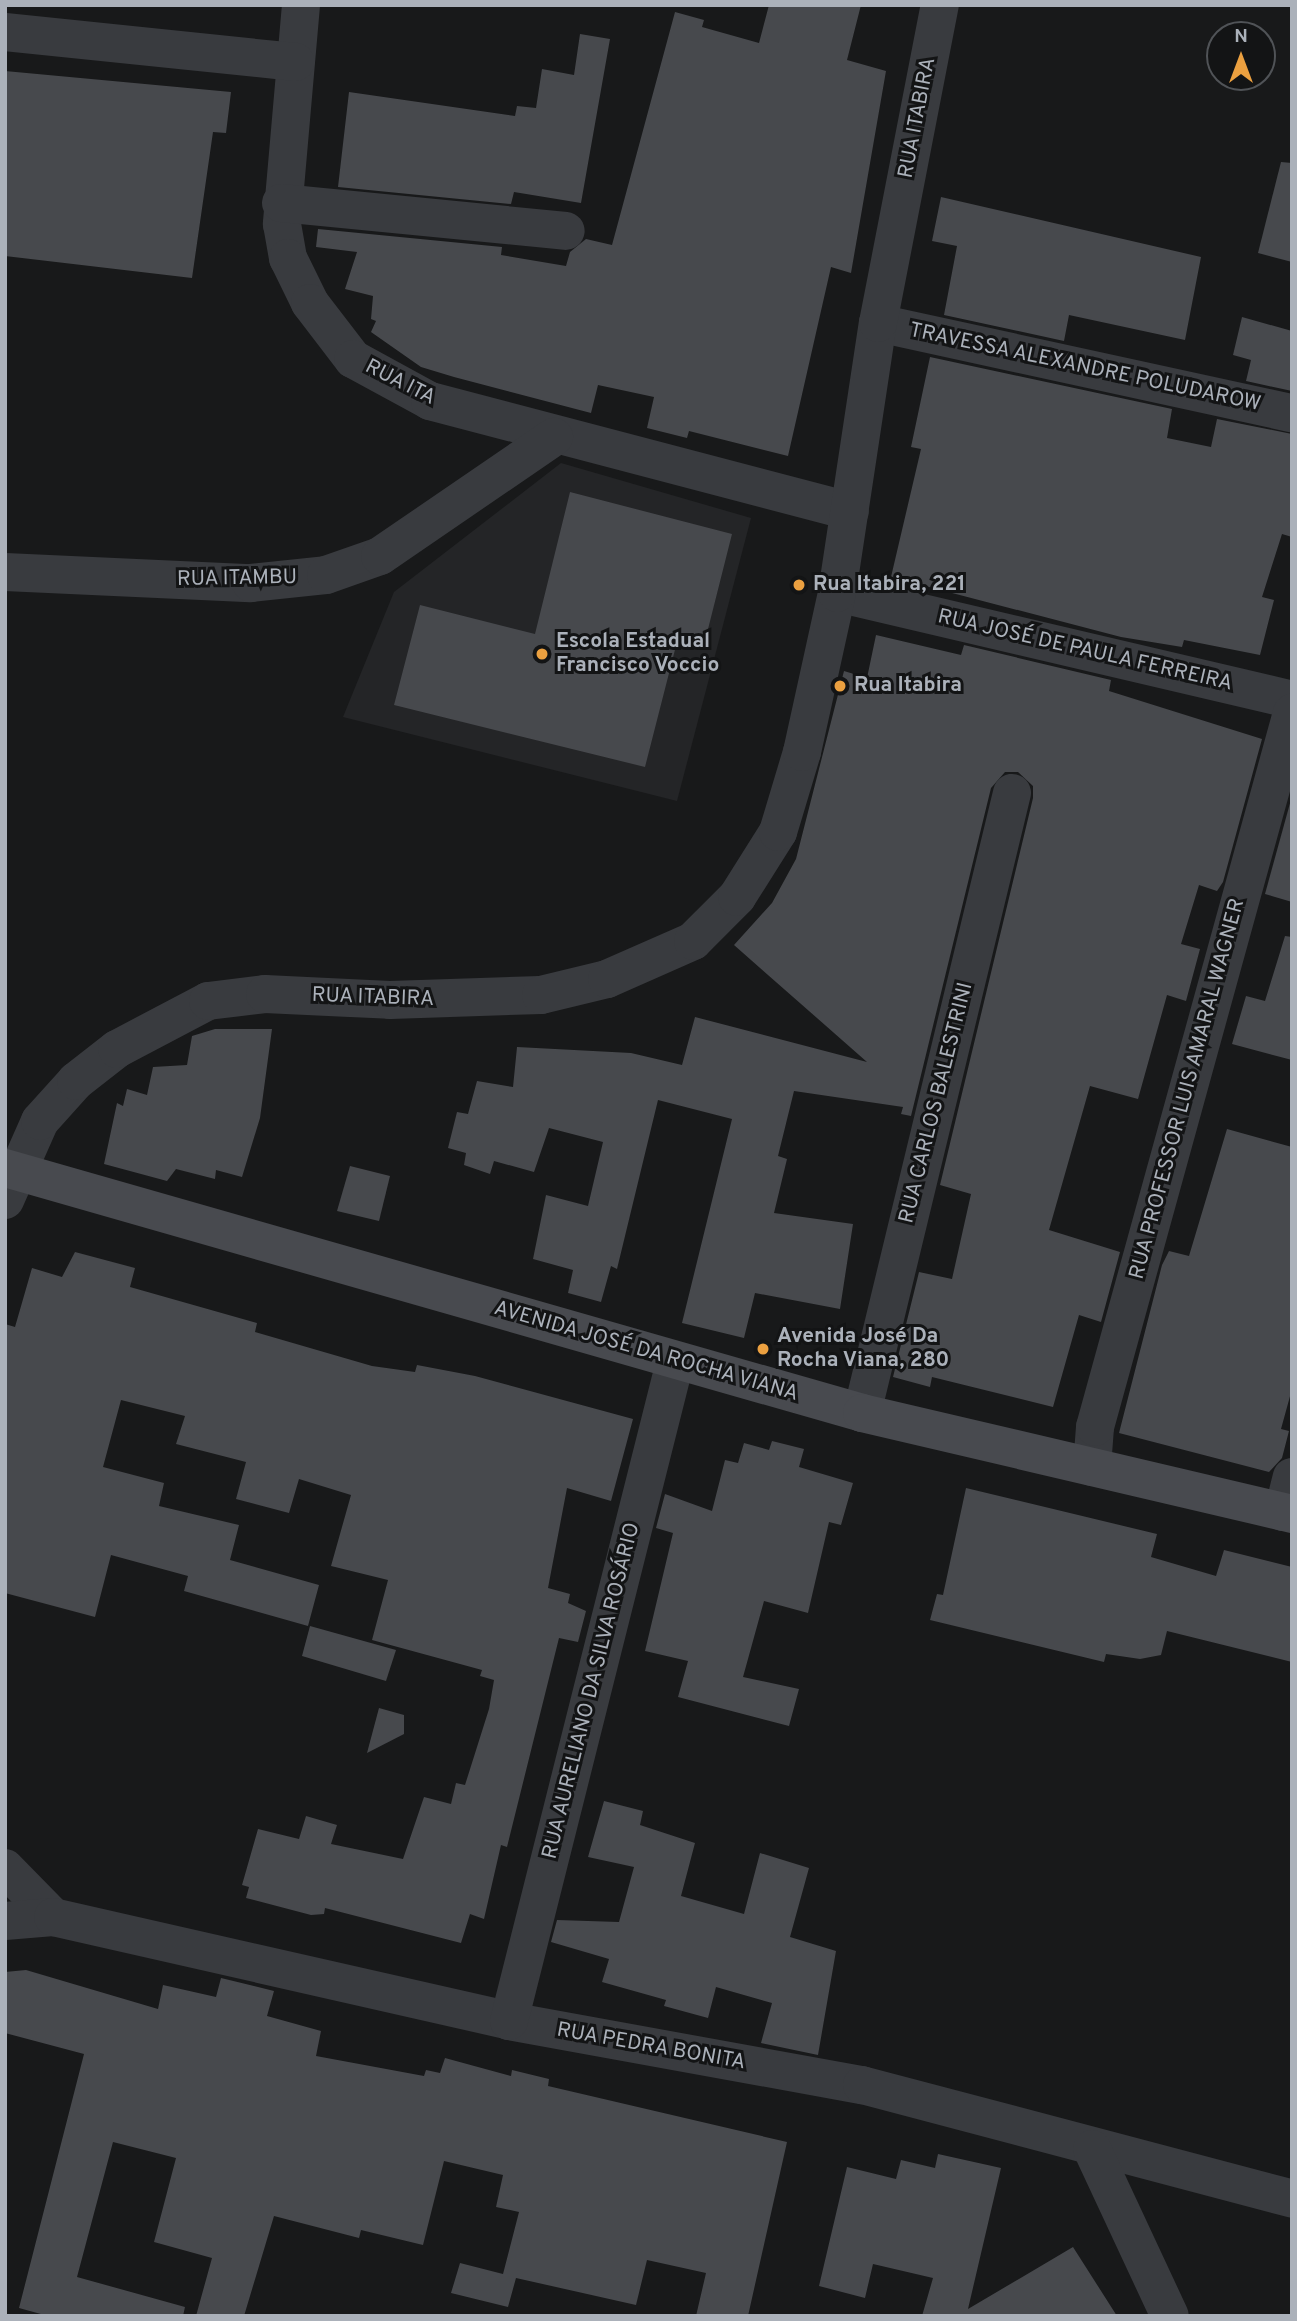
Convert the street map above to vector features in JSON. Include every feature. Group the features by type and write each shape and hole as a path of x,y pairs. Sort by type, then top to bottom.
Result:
{"street":[{"name":"RUA ITA","path":"301,5 281,203 288,258 310,303 353,359 430,401 554,437 850,511"},
{"name":"RUA ITABIRA","path":"8,1179 40,1121 76,1081 117,1049 208,1002 265,993 390,1000 541,995 607,979 693,940 737,897 778,832 837,593 878,323 940,5"},
{"path":"5,32 295,62"},
{"path":"281,203 566,231"},
{"name":"TRAVESSA ALEXANDRE POLUDAROW","path":"878,323 1292,413"},
{"name":"RUA ITAMBU","path":"5,572 251,583 326,575 380,556 554,437"},
{"name":"RUA JOSÉ DE PAULA FERREIRA","path":"837,593 1292,700"},
{"name":"RUA PROFESSOR LUIS AMARAL WAGNER","path":"1092,1467 1095,1427 1292,713"},
{"name":"RUA CARLOS BALESTRINI","path":"862,1413 1012,793"},
{"name":"AVENIDA JOSÉ DA ROCHA VIANA","path":"8,1179 862,1413 1092,1467 1289,1501"},
{"name":"RUA AURELIANO DA SILVA ROSÁRIO","path":"509,2021 676,1362"},
{"path":"5,1868 53,1917"},
{"name":"RUA PEDRA BONITA","path":"5,1921 53,1917 509,2021 862,2085 1092,2149 1292,2199"},
{"path":"1092,2149 1170,2316"}],"shaded area":[{"name":"Escola Estadual Francisco Voccio","path":"561,463 751,518 677,801 343,717 394,592"}],"building":[{"path":"769,5 861,5 847,60 886,71 851,273 831,267 788,456 689,431 687,438 647,428 654,397 598,385 591,413 454,377 421,367 371,332 376,321 371,319 373,296 345,289 357,252 316,247 318,229 502,247 501,255 566,266 570,252 586,239 612,245 675,12 704,20 702,27 759,43"},
{"path":"580,34 610,39 581,203 514,192 511,204 338,187 349,92 515,116 517,106 536,108 542,69 574,75"},
{"path":"5,71 231,92 226,133 213,132 192,278 5,256"},
{"path":"1281,162 1292,163 1292,262 1258,253"},
{"path":"941,197 1201,257 1185,340 1069,315 1064,341 944,315 957,246 932,241"},
{"path":"1242,317 1292,331 1292,391 1246,381 1251,360 1233,355"},
{"path":"930,357 1172,409 1167,438 1211,447 1217,419 1292,434 1292,537 1282,534 1262,597 1274,600 1260,655 1184,640 1182,647 1121,637 891,577 921,449 911,447"},
{"path":"570,492 732,534 704,645 678,638 645,767 394,705 420,605 535,634"},
{"path":"876,635 961,655 964,645 1111,680 1109,691 1262,739 1223,882 1217,891 1199,885 1181,944 1200,949 1186,1001 1167,995 1138,1099 1090,1086 1049,1230 1120,1252 1101,1322 1079,1315 1053,1407 932,1377 930,1387 893,1377 919,1272 952,1279 971,1194 940,1185 1033,798 1033,786 1018,772 1005,772 991,788 911,1116 901,1114 903,1107 794,1091 778,1156 787,1159 774,1213 853,1224 840,1309 755,1293 744,1338 682,1323 732,1119 658,1100 617,1269 611,1266 601,1302 568,1293 573,1270 533,1259 546,1195 588,1206 603,1142 549,1128 534,1172 494,1161 490,1174 464,1165 466,1153 448,1148 457,1112 468,1114 477,1081 513,1087 517,1047 631,1053 682,1065 695,1017 867,1062 734,945 772,903 796,859 844,671 867,678"},
{"path":"1292,796 1292,902 1265,894"},
{"path":"1285,936 1292,937 1292,1060 1232,1044 1246,996 1265,1001"},
{"path":"215,1029 272,1029 260,1118 242,1177 216,1170 215,1179 176,1169 167,1181 104,1164 117,1103 123,1106 127,1089 147,1095 153,1067 187,1065 192,1036"},
{"path":"1227,1129 1292,1147 1292,1389 1281,1429 1289,1431 1282,1458 1269,1472 1119,1433 1162,1265 1169,1251 1189,1256"},
{"path":"350,1166 390,1176 379,1221 337,1211"},
{"path":"75,1252 135,1268 130,1287 257,1323 255,1332 372,1366 415,1372 417,1365 475,1376 633,1419 611,1501 567,1488 548,1588 570,1594 568,1603 586,1611 578,1642 559,1638 507,1847 501,1845 484,1919 470,1914 461,1943 325,1908 324,1914 311,1915 246,1898 249,1887 242,1885 258,1829 299,1839 306,1816 337,1825 331,1844 403,1859 424,1797 451,1804 456,1783 465,1785 489,1709 494,1680 480,1676 482,1670 372,1640 388,1580 331,1566 351,1495 299,1479 289,1513 236,1499 246,1462 176,1444 185,1416 121,1400 103,1467 164,1483 159,1506 239,1525 230,1560 319,1585 308,1626 184,1591 188,1576 111,1555 95,1617 5,1593 5,1324 15,1327 32,1268 62,1277"},
{"path":"772,1441 804,1449 799,1467 853,1483 841,1525 829,1522 808,1613 764,1601 743,1677 799,1689 789,1726 678,1697 688,1661 645,1651 673,1533 656,1528 665,1494 712,1511 725,1460 738,1463 744,1443 769,1450"},
{"path":"966,1488 1157,1534 1151,1557 1216,1576 1224,1550 1292,1567 1292,1662 1167,1631 1161,1655 1140,1659 1106,1654 1104,1662 930,1620 937,1594 943,1595"},
{"path":"310,1626 396,1650 386,1681 302,1656"},
{"path":"379,1708 404,1715 404,1734 367,1753"},
{"path":"604,1801 643,1811 640,1825 695,1843 681,1896 744,1914 760,1853 809,1868 790,1937 836,1951 818,2055 761,2043 772,2003 716,1987 708,2018 664,2006 666,2000 602,1982 609,1959 551,1942 557,1920 619,1922 634,1867 588,1857"},
{"path":"26,1970 158,2009 163,1985 216,1997 221,1978 274,1991 267,2016 321,2031 316,2056 424,2076 426,2070 440,2073 445,2058 511,2076 512,2070 549,2079 548,2086 787,2142 748,2316 696,2316 706,2273 647,2260 636,2305 516,2278 508,2307 451,2293 460,2263 503,2274 519,2212 496,2207 503,2175 444,2161 423,2245 361,2230 359,2238 274,2216 244,2316 196,2316 212,2258 154,2242 176,2158 113,2142 77,2277 185,2307 183,2316 48,2316 19,2308 84,2054 5,2033 5,1972"},
{"path":"938,2154 1001,2168 968,2309 1073,2247 1117,2316 922,2316 933,2278 873,2264 865,2298 819,2286 847,2167 896,2179 901,2160 935,2168"}],"place":[{"name":"Rua Itabira, 221","path":"799,585"},
{"name":"Escola Estadual Francisco Voccio","path":"542,654"},
{"name":"Rua Itabira","path":"840,686"},
{"name":"Avenida José Da Rocha Viana, 280","path":"763,1349"}]}
